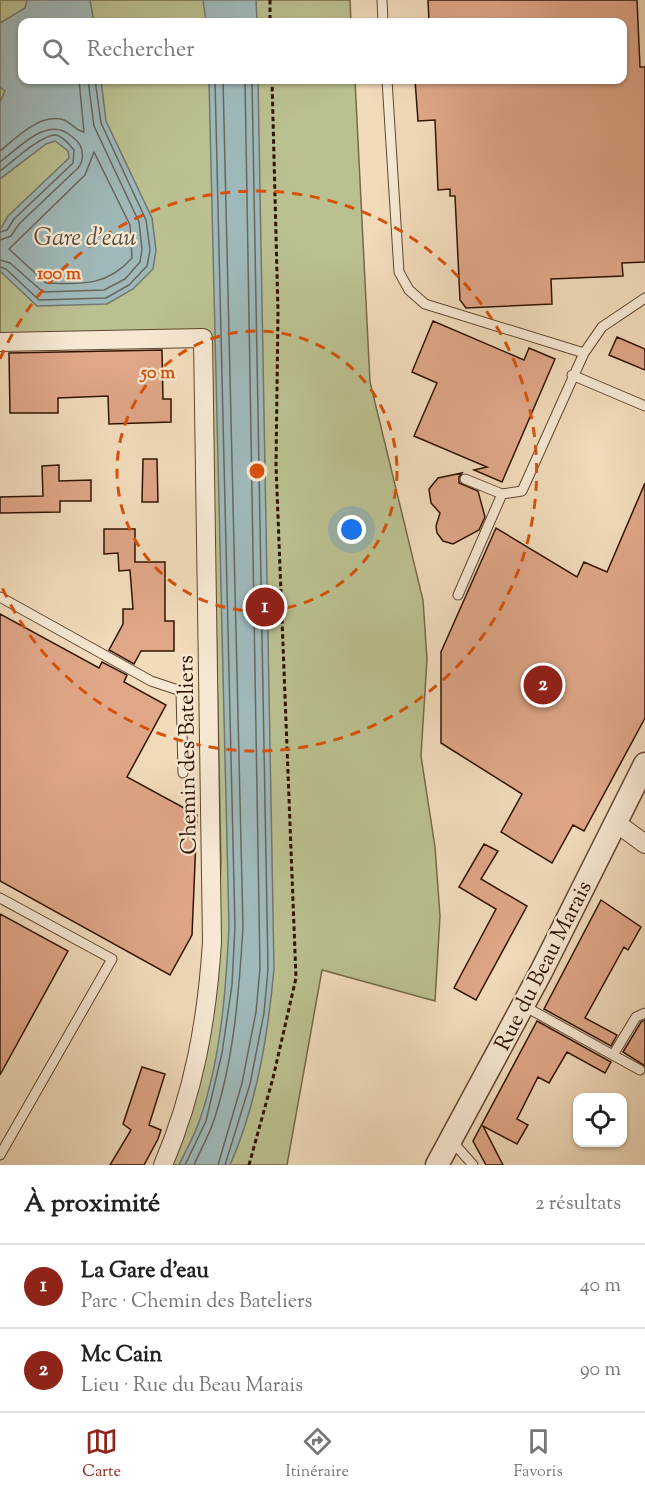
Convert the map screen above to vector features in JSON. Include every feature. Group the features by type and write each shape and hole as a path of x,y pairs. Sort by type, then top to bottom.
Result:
{"street":[{"name":"Chemin des Bateliers","path":"0,342 203,338 212,942 208,1002 194,1078 163,1165"},
{"name":"Rue du Beau Marais","path":"437,1165 523,1005 645,764"},
{"path":"615,822 645,844"}],"lane":[{"path":"382,0 383,18"},
{"path":"387,84 399,272 409,290 425,304 584,353"},
{"path":"465,479 502,494 522,491 572,375 584,353 602,327 645,298"},
{"path":"572,375 645,406"},
{"path":"458,595 502,494"},
{"path":"0,597 151,681 181,691 183,773"},
{"path":"0,898 112,959 0,1155"},
{"path":"523,1005 640,1070"},
{"path":"613,1055 636,1017 645,1013"},
{"path":"451,1140 473,1165"}],"path":[{"path":"270,0 270,18"},
{"path":"249,1165 273,1078 296,978 276,465 278,312 272,84"}],"green space":[{"path":"0,0 350,0 351,18 18,18 18,84 355,84 370,382 423,600 427,659 421,756 435,847 440,916 435,1001 322,970 287,1165 168,1165 217,972 221,861 210,334 0,334"}],"water":[{"name":"Gare d'eau","path":"27,0 90,0 93,18 18,18 18,84 101,84 106,121 152,218 156,250 153,269 133,289 107,304 37,306 0,271 0,230 8,216 69,158 68,151 55,141 46,144 0,179 0,102 5,91 0,87 0,23 25,8"},
{"path":"203,0 256,0 257,18 205,18"},
{"path":"209,84 258,84 274,969 260,1068 247,1118 230,1165 179,1165 198,1125 213,1072 224,999 229,927"}],"building":[{"path":"428,0 637,0 640,67 645,67 645,262 622,263 623,276 551,279 552,304 466,308 460,300 455,196 450,196 450,189 438,190 435,120 418,121 415,84 627,84 627,18 429,18"},
{"path":"433,321 524,360 529,348 555,359 502,482 474,470 487,467 414,436 437,383 412,372"},
{"path":"617,337 645,349 645,370 609,355"},
{"path":"162,350 163,399 171,399 171,422 109,424 108,396 58,398 58,413 10,413 9,353"},
{"path":"143,459 157,459 158,502 142,502"},
{"path":"59,465 59,481 91,480 91,501 60,501 60,512 0,513 0,497 43,496 42,466"},
{"path":"462,473 459,483 478,491 485,517 479,530 453,544 443,541 437,533 436,526 440,513 431,503 429,489 438,478"},
{"path":"645,483 645,718 584,831 573,825 552,863 501,832 522,794 441,743 441,652 496,528 577,577 584,562 607,572"},
{"path":"104,529 135,529 135,562 165,562 165,621 174,621 174,651 141,651 134,664 109,650 123,624 123,609 133,609 130,570 119,571 118,553 104,554"},
{"path":"0,614 99,668 102,662 127,675 124,682 166,705 127,777 197,815 192,935 170,975 0,881"},
{"path":"484,844 498,851 481,879 527,906 476,1000 454,988 496,909 459,887"},
{"path":"601,900 641,927 628,950 624,947 585,1018 617,1035 611,1046 544,1009"},
{"path":"0,914 68,951 0,1075"},
{"path":"645,1020 645,1066 623,1052 641,1022"},
{"path":"537,1021 611,1062 605,1073 567,1052 549,1083 538,1077 517,1119 528,1125 517,1144 483,1126 503,1165 486,1165 473,1141"},
{"path":"142,1067 165,1074 149,1125 161,1130 144,1165 110,1165 131,1130 123,1124"}],"place":[{"name":"La Gare d'eau","path":"265,607"},
{"name":"Mc Cain","path":"543,685"}]}
